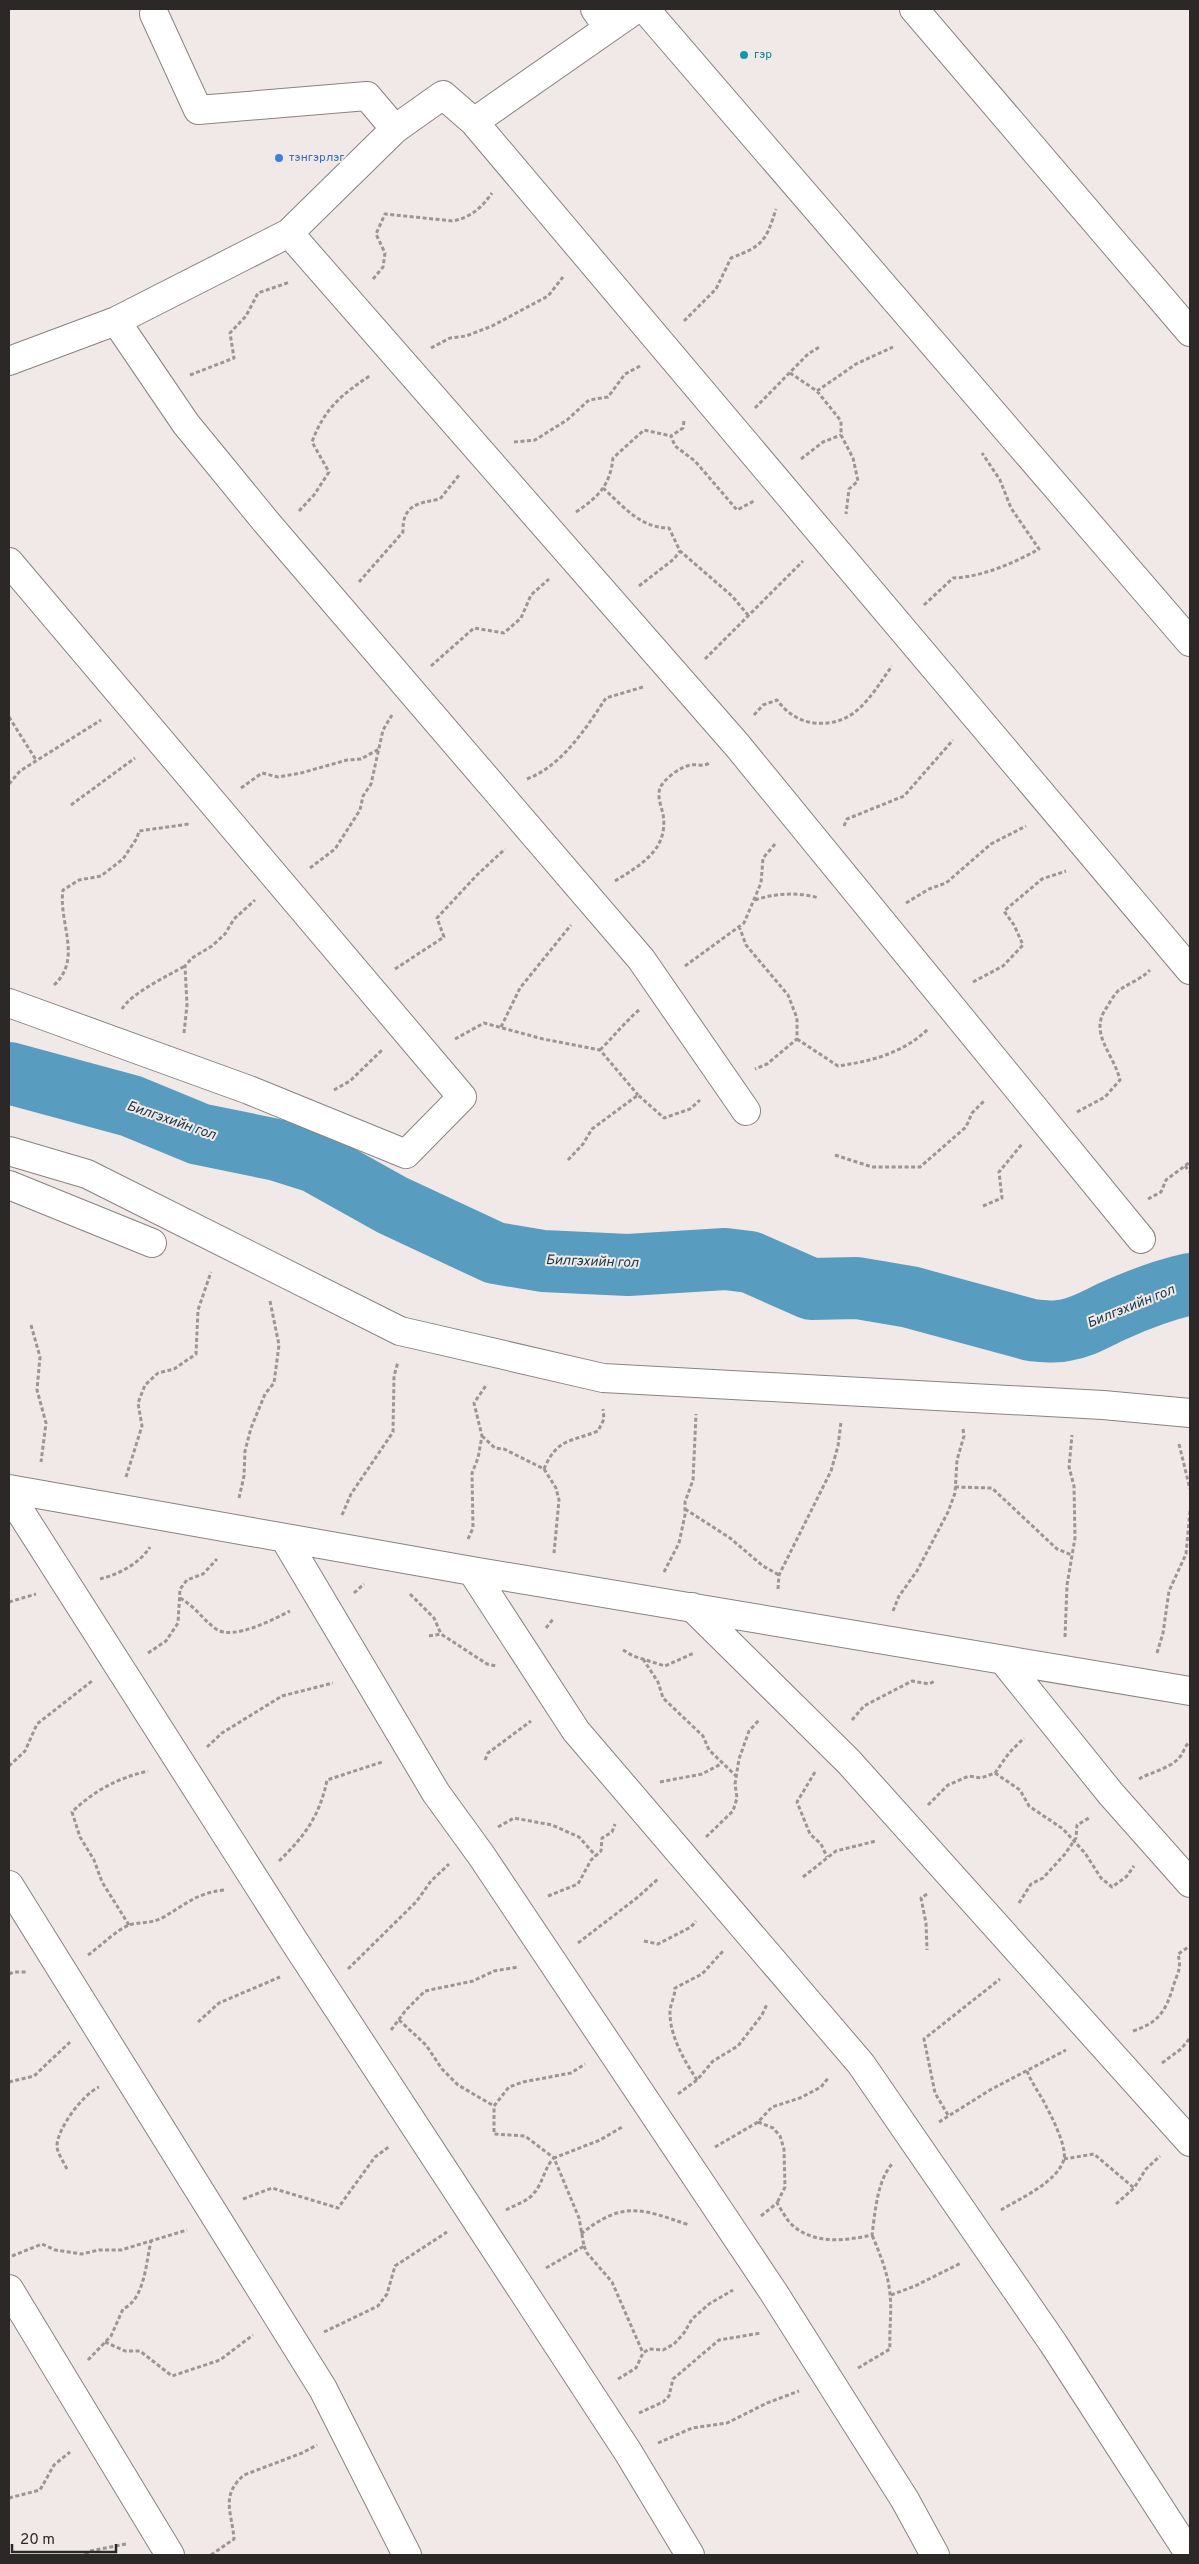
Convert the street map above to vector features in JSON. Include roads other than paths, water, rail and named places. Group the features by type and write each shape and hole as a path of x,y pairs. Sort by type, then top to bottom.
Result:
{"street":[{"path":"474,122 602,18 636,9"},
{"path":"645,9 1190,642"},
{"path":"914,9 1190,332"},
{"path":"154,14 198,110 367,96 395,130"},
{"path":"9,361 116,321 290,233 395,130 443,95 474,122 1190,970"},
{"path":"290,233 730,736 1141,1239"},
{"path":"116,321 186,424 278,536 641,959 746,1111"},
{"path":"9,562 462,1097 406,1154 182,1065 9,1003"},
{"path":"9,1151 87,1174 400,1331 603,1378 1065,1403 1182,1412"},
{"path":"9,1185 152,1243"},
{"path":"9,1489 466,1570 1150,1684 1187,1693"},
{"path":"9,1494 254,1879 634,2461 690,2555"},
{"path":"286,1539 436,1793 473,1843 758,2268 905,2500 935,2555"},
{"path":"466,1570 576,1731 851,2052 1053,2343 1190,2555"},
{"path":"692,1607 826,1739 906,1825 1099,2043 1184,2135"},
{"path":"1003,1660 1111,1794 1190,1882"},
{"path":"9,1885 323,2389 407,2555"},
{"path":"9,2288 170,2555"}],"waterway":[{"name":"Билгэхийн гол","path":"9,1073 131,1106 199,1134 277,1150 315,1162 392,1205 495,1253 543,1261 628,1265 725,1259 750,1262 811,1289 857,1288 910,1297 1031,1330 1049,1332 1079,1327 1141,1299 1190,1284"}],"place":[{"name":"гэр","path":"744,55"},
{"name":"тэнгэрлэг","path":"279,158"}]}
